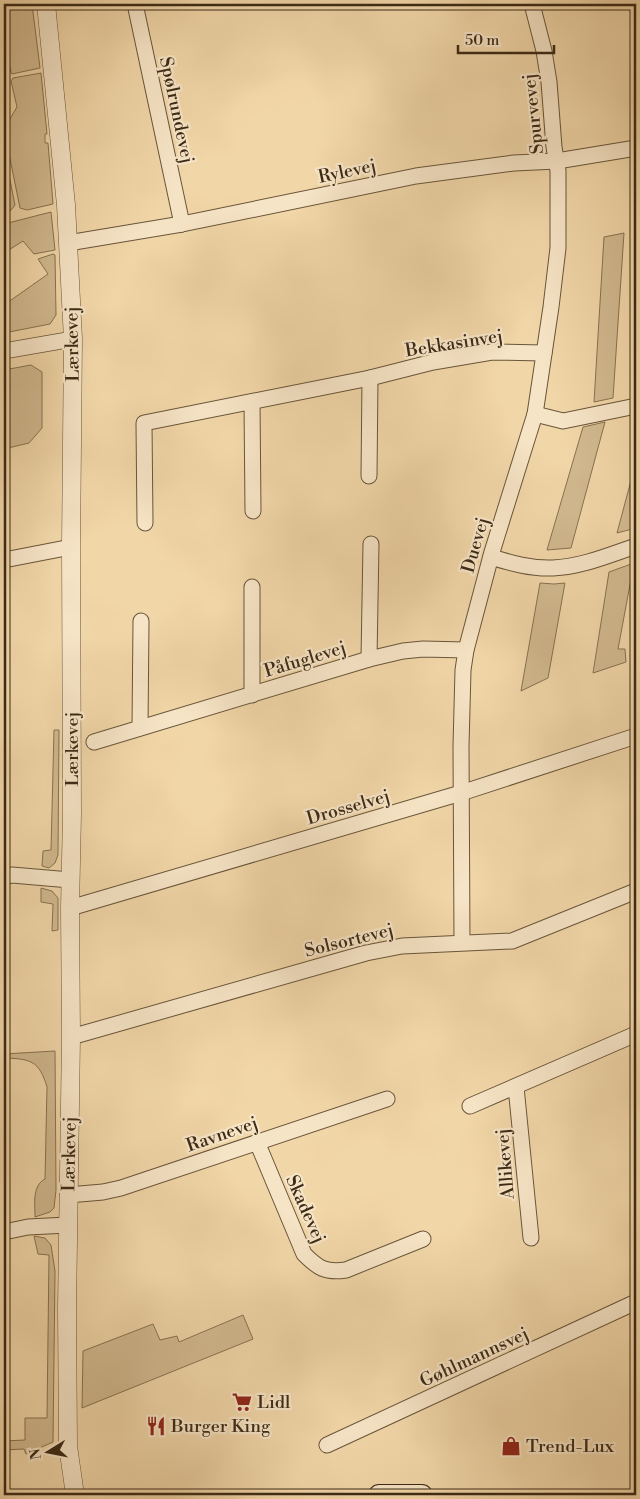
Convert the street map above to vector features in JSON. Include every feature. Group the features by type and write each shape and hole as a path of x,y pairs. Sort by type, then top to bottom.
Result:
{"main road":[{"path":"378,1495 422,1495"}],"street":[{"name":"Lærkevej","path":"46,4 54,68 66,206 73,338 71,1037 67,1309 68,1446 75,1495"},
{"name":"Spølrundevej","path":"135,4 182,224"},
{"name":"Spurvevej","path":"532,4 544,51 549,82 554,147 557,161"},
{"name":"Rylevej","path":"68,243 182,224 416,176 514,163 557,161 636,148"},
{"name":"Duevej","path":"462,942 461,793 463,670 466,650 491,557 535,414 552,308 558,248 557,161"},
{"path":"4,351 73,338"},
{"name":"Bekkasinvej","path":"144,523 144,423 370,378 434,362 492,352 544,353"},
{"path":"369,476 370,378"},
{"path":"252,402 252,511"},
{"path":"535,414 563,421 636,406"},
{"name":"Påfuglevej","path":"369,659 371,544"},
{"path":"491,557 521,566 552,568 571,566 636,546"},
{"path":"4,560 71,547"},
{"name":"Påfuglevej","path":"252,587 252,694"},
{"path":"140,728 141,621"},
{"name":"Påfuglevej","path":"94,742 369,659 403,651 423,649 466,650"},
{"name":"Drosselvej","path":"70,908 461,793 636,736"},
{"path":"4,877 12,875 70,880"},
{"name":"Solsortevej","path":"71,1037 366,953 402,946 512,941 636,891"},
{"path":"470,1106 636,1034"},
{"name":"Allikevej","path":"516,1087 531,1238"},
{"name":"Ravnevej","path":"68,1195 103,1192 120,1188 387,1099"},
{"name":"Skadevej","path":"257,1142 304,1254 317,1266 335,1272 346,1270 423,1239"},
{"path":"4,1232 28,1227 68,1225"},
{"name":"Gøhlmannsvej","path":"327,1445 636,1302"}],"shaded area":[{"path":"4,4 32,4 40,68 12,74 4,40"},
{"path":"41,73 47,134 45,134 45,143 48,143 53,204 27,210 20,208 4,129 17,107 11,81 13,78"},
{"path":"4,150 15,205 11,210 4,213"},
{"path":"51,212 55,250 34,254 23,241 4,253 4,224"},
{"path":"624,233 613,398 594,402 604,237"},
{"path":"55,255 56,315 50,324 4,333 4,305 48,274 38,259"},
{"path":"31,365 42,372 42,428 29,443 4,449 4,370"},
{"path":"605,422 571,548 547,550 583,427"},
{"path":"636,462 636,528 617,533"},
{"path":"634,563 618,649 625,649 626,662 593,673 609,572"},
{"path":"540,583 565,583 548,678 521,691"},
{"path":"54,730 59,730 58,855 55,863 49,868 42,866 43,851 51,850"},
{"path":"41,888 52,891 58,898 58,930 52,931 53,904 41,902"},
{"path":"55,1051 56,1190 54,1208 50,1212 35,1217 36,1190 45,1179 47,1087 37,1066 27,1060 4,1058 4,1054"},
{"path":"34,1236 45,1238 51,1245 55,1271 53,1442 26,1454 24,1449 4,1450 4,1441 25,1440 25,1418 47,1418 49,1255 38,1254"},
{"path":"243,1315 253,1339 82,1408 83,1351 153,1324 160,1340 177,1336 179,1342"}],"place":[{"name":"Lidl","path":"242,1402"},
{"name":"Burger King","path":"156,1426"},
{"name":"Trend-Lux","path":"511,1446"}]}
